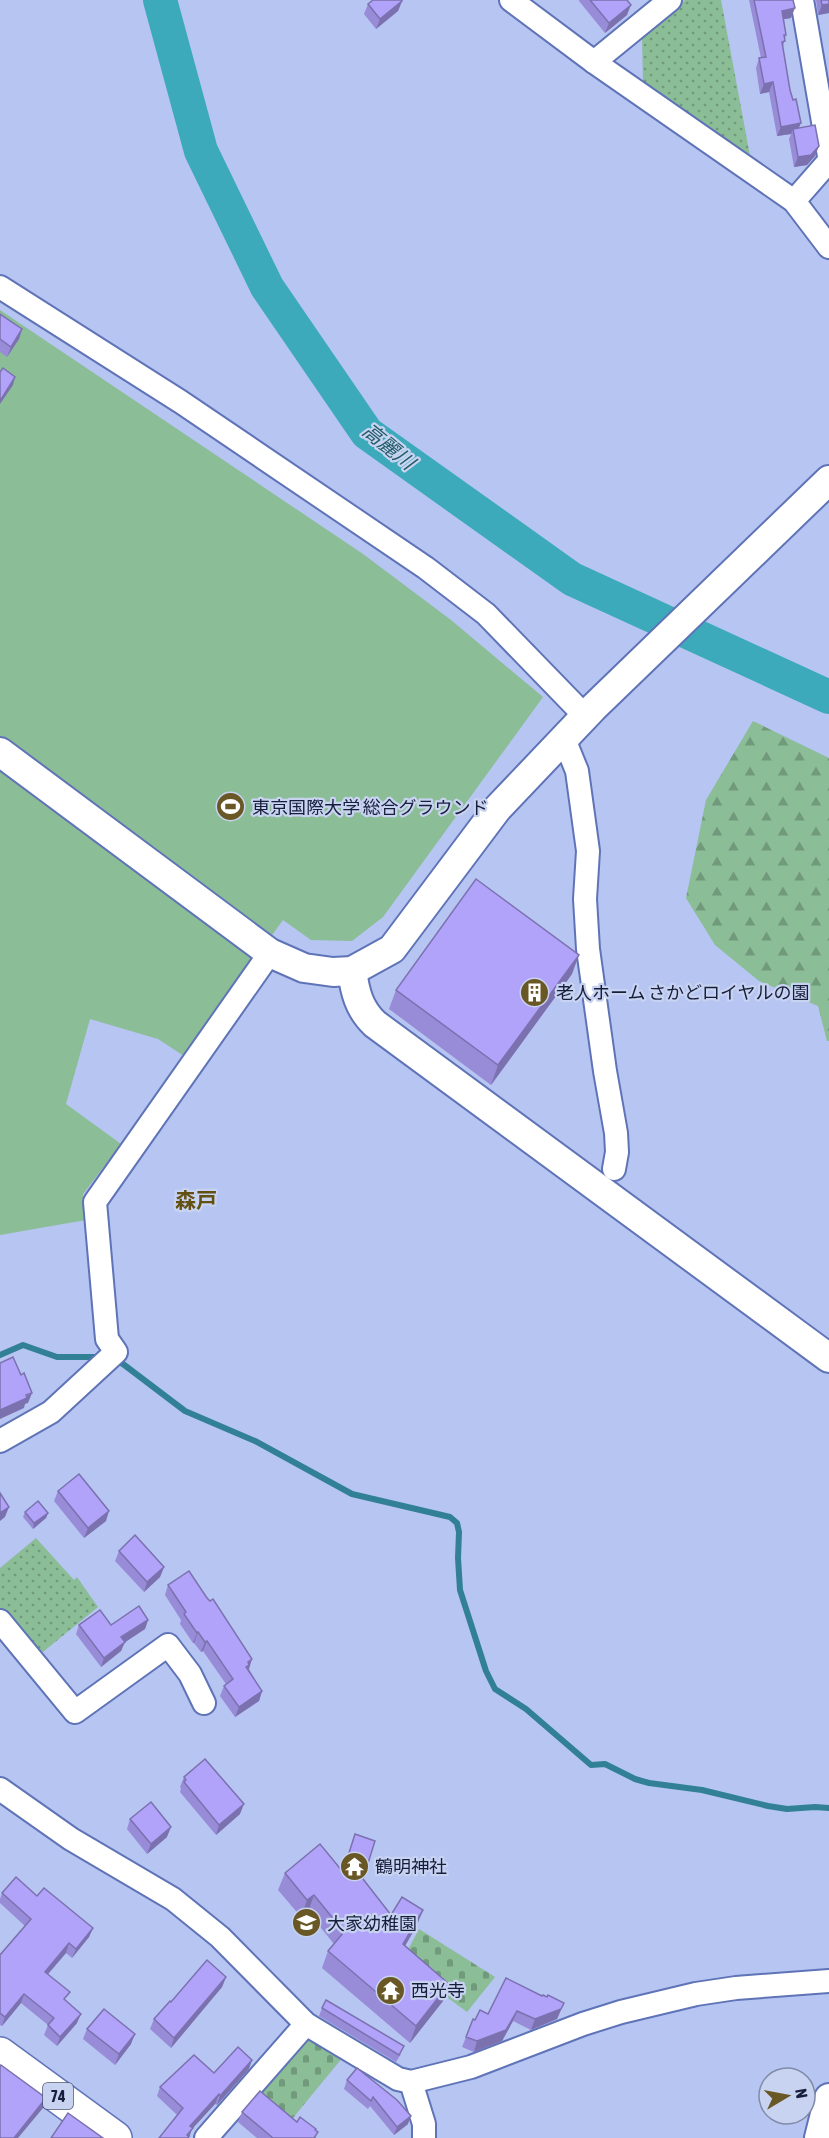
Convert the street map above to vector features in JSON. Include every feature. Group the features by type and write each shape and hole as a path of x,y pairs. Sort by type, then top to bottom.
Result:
{"main road":[{"name":"74","path":"0,2054 115,2138"}],"street":[{"path":"511,0 594,62 794,201 829,247"},
{"path":"594,62 670,0"},
{"path":"802,0 829,156"},
{"path":"794,201 829,161"},
{"path":"0,287 181,402 426,568 486,614 585,716"},
{"path":"0,752 270,953 304,968 333,972 352,971 392,948 497,809 585,716 829,480"},
{"path":"564,739 577,771 586,840 585,899 588,949 616,1133 617,1152 614,1169"},
{"path":"0,1441 51,1412 116,1352 107,1339 95,1202 270,953"},
{"path":"352,971 358,1000 375,1024 829,1358"},
{"path":"0,1621 75,1712 168,1645 190,1674 204,1703"},
{"path":"0,1789 71,1839 172,1899 220,1937 306,2024 398,2079 411,2082 471,2067 621,2012 696,1994 756,1986 829,1981"},
{"path":"206,2138 306,2024"},
{"path":"411,2082 424,2124 424,2138"},
{"path":"819,2138 829,2098"}],"green space":[{"path":"685,0 721,0 751,161 643,84 642,35"},
{"name":"東京国際大学 総合グラウンド","path":"0,310 363,554 451,620 543,697 383,917 352,941 311,940 283,920 184,1056 158,1039 90,1019 66,1104 121,1144 83,1194 86,1220 0,1235"},
{"path":"753,721 829,758 829,1041 827,1041 818,1006 759,981 715,945 686,898 706,800"},
{"path":"36,1538 74,1580 77,1577 98,1607 38,1656 0,1611 0,1568"},
{"path":"419,1929 495,1977 467,2012 401,1963"},
{"path":"306,2035 343,2057 288,2124 253,2095"}],"building":[{"path":"373,0 402,1 380,19 368,4"},
{"path":"590,0 627,0 631,5 609,23"},
{"path":"754,0 793,0 795,8 782,11 786,35 784,35 785,41 782,42 790,90 793,100 796,99 801,123 781,127 773,82 764,84 759,58 766,57"},
{"path":"821,0 829,0 829,4 822,5"},
{"path":"815,125 819,146 811,155 798,157 793,129"},
{"path":"0,314 22,329 11,347 0,339"},
{"path":"3,368 15,377 0,401 0,372"},
{"name":"老人ホーム さかどロイヤルの園","path":"476,879 579,955 498,1065 396,990"},
{"path":"13,1357 21,1375 24,1373 32,1393 26,1395 27,1398 0,1410 0,1363"},
{"path":"79,1474 109,1511 88,1528 58,1491"},
{"path":"0,1493 9,1507 0,1513"},
{"path":"38,1501 48,1513 34,1523 25,1512"},
{"path":"135,1535 164,1567 147,1582 119,1551"},
{"path":"189,1571 207,1598 210,1601 213,1599 252,1659 246,1667 262,1691 239,1707 224,1686 233,1679 207,1641 205,1642 197,1633 168,1585"},
{"path":"139,1606 148,1620 121,1637 125,1642 104,1658 79,1625 100,1610 111,1625"},
{"path":"205,1759 244,1804 219,1825 184,1782 186,1780 184,1777"},
{"path":"151,1802 171,1827 151,1844 130,1819"},
{"path":"355,1834 375,1841 363,1879 391,1915 402,1897 423,1910 403,1944 449,1984 416,2026 328,1951 344,1932 314,1895 307,1900 285,1873 320,1844 343,1872"},
{"path":"16,1877 37,1896 44,1888 93,1928 76,1949 69,1943 45,1972 70,1992 64,1999 81,2014 60,2037 48,2025 54,2018 24,1994 5,2017 0,2013 0,1955 31,1919 2,1893"},
{"path":"207,1960 226,1977 174,2038 154,2019"},
{"path":"506,1978 542,1996 547,1997 548,1995 564,2003 561,2009 535,2019 517,2011 506,2030 477,2041 466,2037 473,2019 475,2020 480,2010 488,2014"},
{"path":"326,2000 404,2046 399,2055 322,2008"},
{"path":"104,2009 135,2034 119,2054 87,2029"},
{"path":"238,2047 252,2060 190,2126 193,2128 187,2135 189,2136 187,2138 159,2138 183,2108 160,2087 194,2055 214,2073"},
{"path":"1,2065 46,2098 14,2138 0,2138"},
{"path":"357,2068 397,2100 411,2116 397,2127 373,2097 371,2101 347,2080"},
{"path":"260,2091 297,2122 300,2117 316,2129 318,2132 314,2138 273,2138 242,2112"},
{"path":"68,2113 103,2138 51,2138"}],"waterway":[{"name":"高麗川","path":"160,0 201,151 267,287 367,433 572,579 829,697"},
{"path":"0,1355 23,1345 57,1357 100,1357"},
{"path":"113,1361 123,1364 185,1411 255,1441 352,1494 450,1517 457,1523 459,1532 460,1590 486,1671 495,1689 526,1709 591,1765 605,1764 635,1779 649,1783 702,1790 768,1806 787,1809 829,1808"}],"place":[{"name":"東京国際大学 総合グラウンド","path":"231,807"},
{"name":"老人ホーム さかどロイヤルの園","path":"535,992"},
{"name":"鶴明神社","path":"354,1866"},
{"name":"大家幼稚園","path":"306,1923"},
{"name":"西光寺","path":"390,1990"}],"district":[{"name":"森戸","path":"196,1200"}]}
